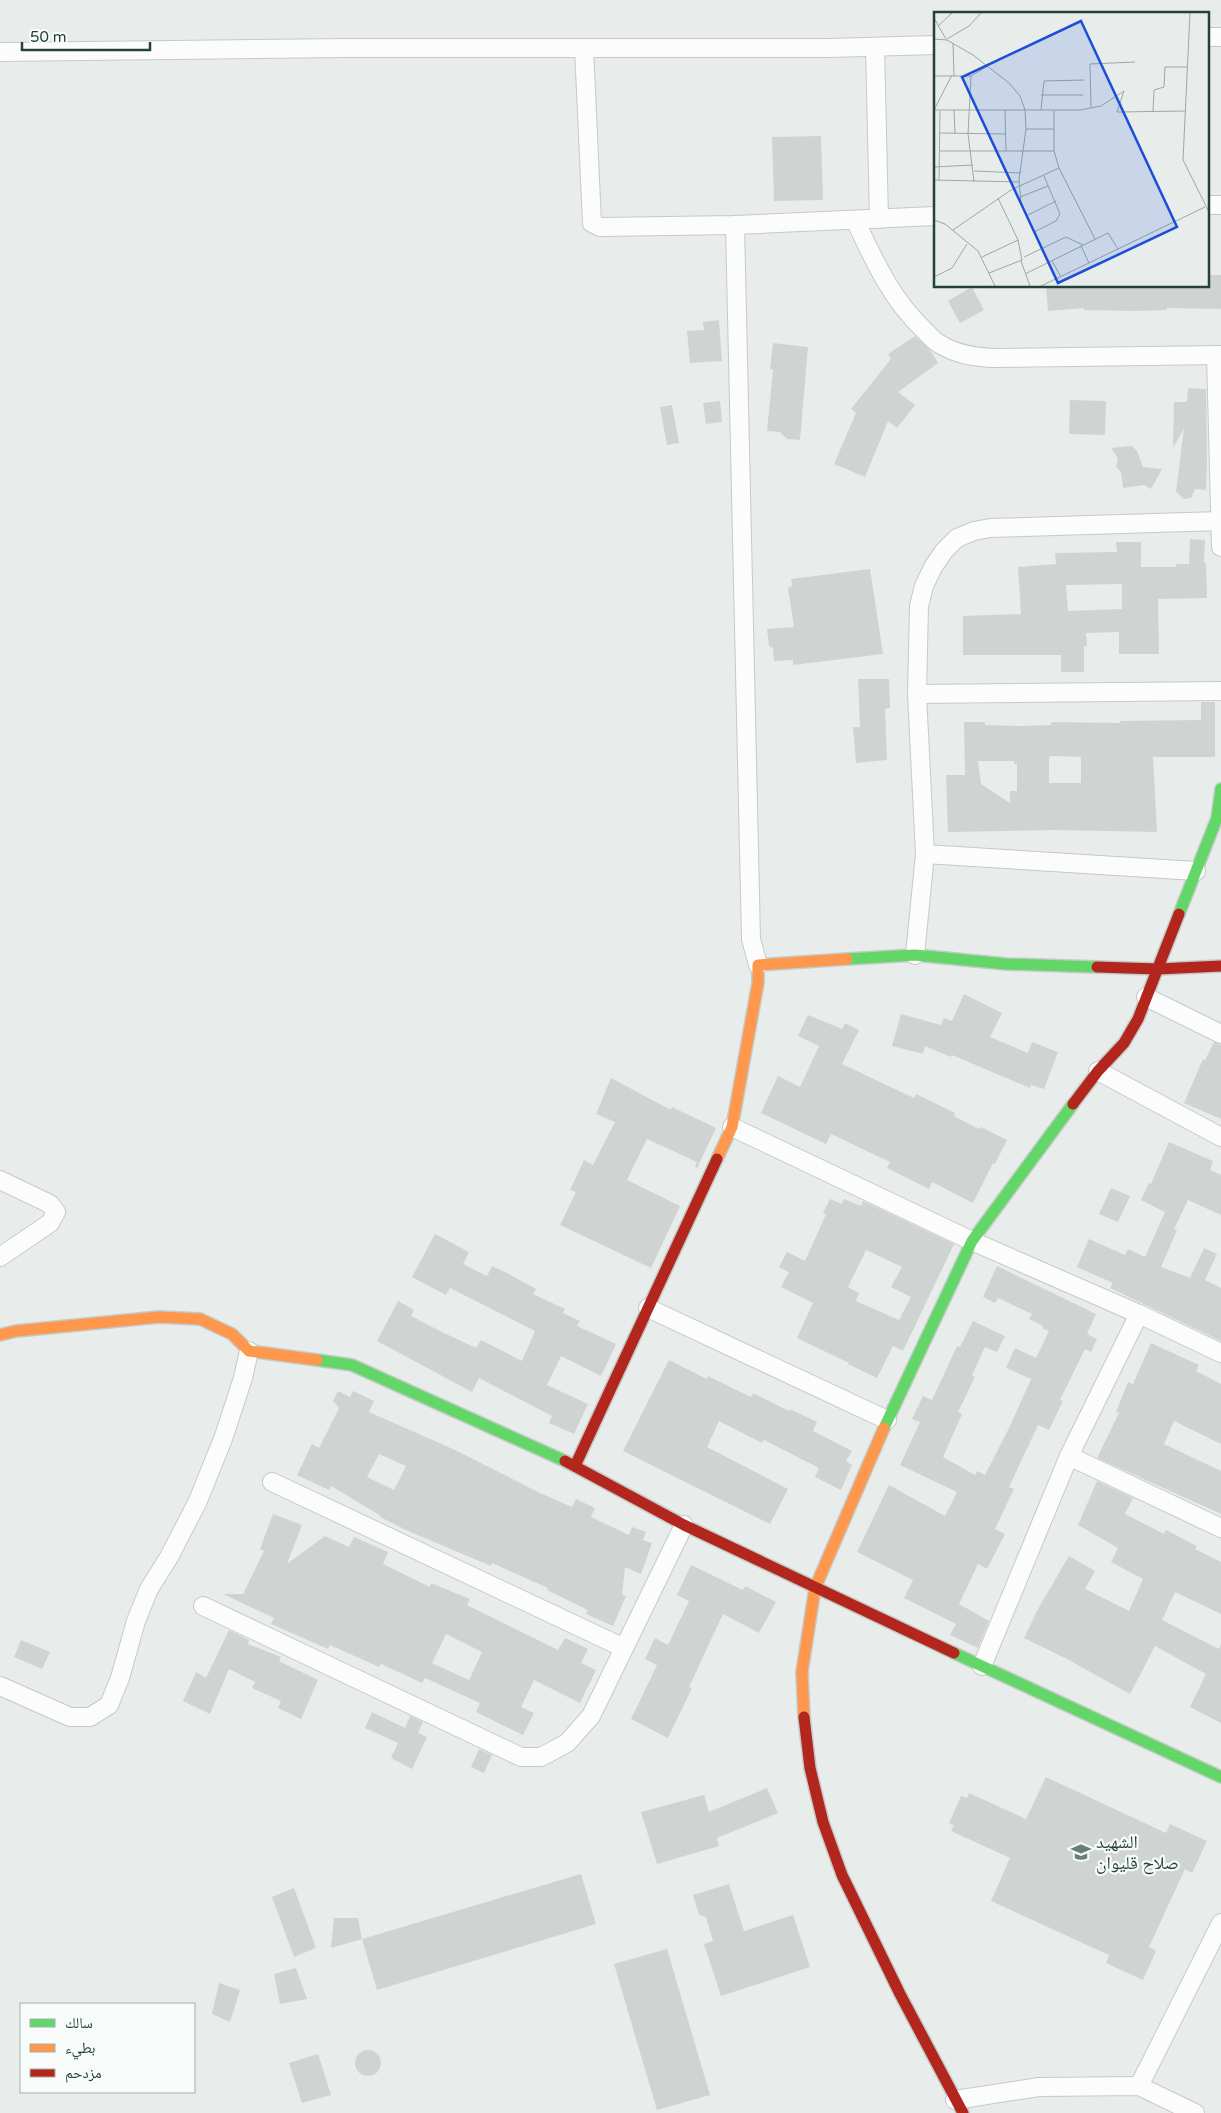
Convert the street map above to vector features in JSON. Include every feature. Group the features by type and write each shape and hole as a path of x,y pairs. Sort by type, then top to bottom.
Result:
{"street":[{"path":"1208,37 1221,37"},
{"path":"0,52 346,48 874,47 934,45"},
{"path":"874,47 879,219"},
{"path":"584,48 592,223 600,226 735,225 934,216"},
{"path":"1208,205 1221,205"},
{"path":"855,220 879,272 895,297 914,321 937,343 957,352 971,356 993,358 1218,355 1221,547"},
{"path":"575,1466 732,1127 758,983 758,966 751,939 735,225"},
{"path":"915,956 925,854 917,694 919,606 924,586 933,567 957,538 974,531 990,528 1220,521"},
{"path":"917,694 1221,691"},
{"path":"1195,2113 1139,2086 1039,2087 959,2106 900,1994 842,1875 823,1822 810,1768 804,1725 802,1672 815,1588 887,1420 972,1241 1098,1071 1124,1043 1138,1019 1217,818 1221,789"},
{"path":"925,854 1196,871"},
{"path":"758,966 915,956 1006,964 1158,969 1221,966"},
{"path":"1146,997 1221,1034"},
{"path":"1098,1071 1221,1136"},
{"path":"732,1127 972,1241 1138,1314 1221,1353"},
{"path":"0,1180 50,1204 56,1212 50,1223 0,1257"},
{"path":"648,1308 887,1420"},
{"path":"982,1666 1070,1456 1138,1314"},
{"path":"0,1335 16,1331 158,1317 200,1319 232,1334 249,1351 352,1366 575,1466 684,1525 1221,1777"},
{"path":"0,1686 70,1717 90,1717 109,1705 120,1678 136,1621 149,1589 169,1557 197,1503 243,1378 249,1351"},
{"path":"1070,1456 1221,1528"},
{"path":"272,1482 624,1648"},
{"path":"204,1606 521,1757 541,1758 567,1743 591,1716 684,1525"},
{"path":"1139,2086 1221,1923"}],"building":[{"path":"821,136 823,200 774,201 772,137"},
{"path":"1208,275 1221,275 1221,309 1167,308 1167,310 1136,311 1084,310 1084,308 1048,311 1046,288 1208,288"},
{"path":"973,288 984,310 960,323 948,301"},
{"path":"719,320 722,361 690,363 687,331 704,330 703,322"},
{"path":"915,336 930,350 938,363 898,392 915,405 897,428 888,421 865,477 834,464 856,413 851,409 891,359 888,354"},
{"path":"773,343 808,347 800,440 787,439 780,432 767,431 773,370 770,369"},
{"path":"1188,388 1206,389 1206,490 1195,489 1191,498 1184,499 1176,492 1184,428 1173,448 1174,402 1187,402"},
{"path":"1070,400 1106,401 1105,435 1069,434"},
{"path":"720,401 722,422 706,424 703,403"},
{"path":"672,405 679,443 667,445 660,407"},
{"path":"1132,446 1137,451 1143,467 1162,469 1151,489 1144,485 1123,488 1121,472 1116,467 1118,458 1111,448"},
{"path":"1190,539 1205,540 1204,563 1206,563 1207,598 1158,599 1159,654 1119,654 1119,632 1086,633 1087,646 1084,646 1084,672 1061,672 1061,655 963,655 963,616 1021,614 1018,567 1056,564 1055,553 1117,552 1116,542 1141,542 1141,567 1176,567 1176,564 1189,564","holes":["1122,584 1122,609 1068,611 1066,585"]},
{"path":"870,569 883,654 793,665 793,660 774,661 773,648 769,646 767,629 794,627 788,588 792,586 791,579"},
{"path":"858,679 889,679 890,708 885,709 887,760 856,763 853,727 860,727"},
{"path":"1201,702 1215,702 1215,757 1153,757 1157,832 1054,830 948,832 946,775 965,775 964,722 1020,726 1051,725 1051,722 1120,723 1120,721 1201,720","holes":["1049,757 1081,757 1081,783 1049,783","978,761 1014,761 1014,764 1017,764 1017,791 1010,791 1010,803 981,784"]},
{"path":"964,994 1002,1013 990,1037 1028,1053 1032,1042 1058,1052 1044,1089 1031,1085 1030,1088 952,1055 951,1057 925,1046 923,1054 892,1046 901,1014 941,1025 944,1018 952,1021"},
{"path":"808,1015 842,1029 845,1023 859,1030 842,1064 914,1098 916,1094 955,1113 954,1116 979,1129 981,1127 1007,1140 973,1203 932,1182 929,1189 887,1168 890,1162 831,1134 826,1144 761,1113 778,1076 800,1087 819,1046 798,1036"},
{"path":"1214,1042 1221,1045 1221,1119 1184,1103 1203,1059 1205,1060"},
{"path":"611,1078 671,1110 672,1107 716,1128 697,1168 695,1167 697,1162 647,1139 627,1180 680,1206 651,1268 560,1225 576,1192 570,1190 584,1160 593,1165 615,1122 596,1114"},
{"path":"1169,1142 1213,1161 1210,1170 1221,1175 1221,1215 1188,1200 1174,1229 1177,1230 1161,1267 1190,1278 1204,1248 1217,1254 1205,1280 1221,1288 1221,1341 1110,1288 1113,1283 1077,1267 1089,1239 1125,1255 1128,1249 1145,1257 1165,1212 1141,1200 1149,1183 1151,1184"},
{"path":"1111,1188 1130,1196 1118,1222 1099,1214"},
{"path":"830,1199 842,1204 844,1199 861,1206 863,1201 954,1244 903,1351 893,1346 877,1378 797,1338 813,1303 781,1287 789,1272 779,1267 787,1252 805,1261 826,1214 823,1213","holes":["866,1250 902,1267 891,1287 911,1297 899,1320 856,1301 859,1293 848,1287"]},
{"path":"435,1234 469,1252 463,1264 487,1276 492,1266 507,1273 536,1289 533,1294 565,1309 563,1313 580,1321 577,1326 616,1344 601,1376 561,1356 547,1385 588,1404 574,1434 549,1423 552,1416 479,1378 472,1392 377,1341 398,1301 414,1310 411,1316 442,1332 476,1348 481,1340 522,1361 535,1331 450,1288 446,1295 412,1277"},
{"path":"997,1266 1096,1314 1087,1334 1097,1339 1091,1352 1085,1349 1060,1400 1063,1401 1049,1430 1038,1425 1009,1487 1014,1489 995,1529 1005,1534 987,1569 978,1564 959,1604 989,1621 978,1648 950,1635 956,1624 904,1598 913,1580 857,1552 889,1485 945,1516 957,1492 900,1465 920,1422 912,1419 923,1396 932,1400 957,1346 960,1347 973,1321 1005,1336 997,1352 985,1347 972,1375 975,1377 958,1412 962,1414 943,1457 975,1475 977,1471 985,1475 1010,1426 1031,1379 1006,1368 1015,1348 1036,1358 1049,1331 1029,1319 1032,1314 998,1298 995,1303 983,1297"},
{"path":"1151,1343 1199,1365 1196,1371 1221,1384 1221,1444 1174,1421 1164,1444 1221,1471 1221,1514 1097,1458 1119,1413 1116,1412 1128,1382 1133,1384"},
{"path":"669,1360 707,1379 708,1376 751,1397 753,1393 789,1411 790,1409 817,1422 813,1431 852,1451 846,1461 852,1465 841,1490 815,1477 819,1468 764,1440 762,1443 719,1421 707,1447 788,1489 770,1524 623,1451"},
{"path":"338,1391 350,1397 353,1391 374,1401 369,1412 455,1450 572,1507 576,1499 595,1508 591,1517 629,1535 632,1527 646,1532 643,1540 652,1543 641,1574 625,1567 622,1595 626,1596 613,1626 586,1614 588,1610 547,1590 548,1588 492,1563 491,1566 408,1531 380,1517 331,1486 329,1490 297,1475 312,1444 319,1448 339,1408 333,1401","holes":["379,1454 406,1466 394,1490 367,1477"]},
{"path":"1097,1481 1133,1498 1125,1514 1164,1534 1166,1530 1197,1546 1195,1549 1221,1562 1221,1614 1175,1592 1162,1620 1219,1649 1221,1644 1221,1723 1190,1707 1206,1674 1155,1646 1130,1694 1067,1659 1024,1638 1038,1609 1069,1556 1095,1571 1085,1589 1129,1611 1143,1579 1111,1562 1118,1548 1078,1525"},
{"path":"273,1514 302,1525 287,1564 325,1536 349,1547 354,1537 388,1552 383,1564 430,1587 431,1583 470,1599 467,1605 558,1650 565,1638 588,1649 581,1663 596,1670 580,1703 534,1680 521,1707 534,1713 523,1735 476,1712 480,1703 425,1678 422,1683 381,1664 379,1667 330,1645 328,1649 271,1624 274,1618 223,1594 243,1594 264,1551 260,1549","holes":["446,1634 482,1652 469,1680 432,1663"]},
{"path":"691,1565 743,1590 745,1586 776,1602 759,1633 723,1614 689,1687 692,1688 668,1738 631,1719 657,1665 645,1659 655,1638 668,1645 689,1601 677,1595"},
{"path":"229,1630 249,1640 248,1644 281,1657 279,1661 318,1680 301,1719 278,1708 281,1701 252,1688 255,1682 229,1669 210,1714 183,1701 196,1672 206,1678"},
{"path":"21,1640 50,1652 42,1669 14,1657"},
{"path":"372,1712 405,1728 410,1716 423,1722 418,1733 427,1737 412,1769 391,1758 398,1743 365,1728"},
{"path":"479,1749 492,1755 484,1773 471,1767"},
{"path":"1046,1777 1166,1833 1170,1824 1207,1841 1192,1873 1185,1869 1149,1947 1156,1951 1143,1980 1106,1963 1109,1955 991,1901 1010,1858 951,1831 954,1825 949,1823 961,1796 967,1798 969,1793 1026,1819"},
{"path":"767,1788 778,1813 717,1838 719,1846 657,1864 641,1812 704,1795 709,1812"},
{"path":"581,1874 596,1924 377,1990 362,1939"},
{"path":"729,1884 744,1931 793,1915 810,1967 721,1996 704,1944 713,1941 706,1917 699,1915 693,1895"},
{"path":"294,1888 316,1948 294,1957 272,1897"},
{"path":"334,1918 358,1918 362,1939 331,1948"},
{"path":"667,1949 710,2095 657,2110 614,1964"},
{"path":"296,1968 307,1999 280,2004 274,1974"},
{"path":"219,1983 240,1990 230,2022 212,2014"},
{"path":"368,2050 377,2054 381,2063 377,2072 368,2076 359,2072 355,2063 359,2054"},
{"path":"318,2054 331,2095 302,2103 289,2063"}],"traffic: fast":[{"path":"1179,914 1217,818 1221,789"},
{"path":"847,959 915,955 1006,964 1097,967"},
{"path":"884,1428 972,1241 1073,1104"},
{"path":"317,1360 352,1365 565,1461"},
{"path":"954,1653 1221,1777"}],"traffic: slow":[{"path":"717,1159 732,1127 758,983 758,965 847,959"},
{"path":"0,1335 16,1331 159,1317 200,1319 232,1334 249,1351 317,1360"},
{"path":"804,1717 802,1672 815,1588 884,1428"}],"traffic: jam":[{"path":"1073,1104 1098,1071 1124,1043 1138,1019 1179,914"},
{"path":"1097,967 1158,969 1221,966"},
{"path":"575,1466 717,1159"},
{"path":"565,1461 684,1525 954,1653"},
{"path":"804,1717 810,1768 823,1822 842,1875 900,1994 963,2113"}],"place":[{"name":"الشهيد صلاح قليوان","path":"1081,1852"}]}
